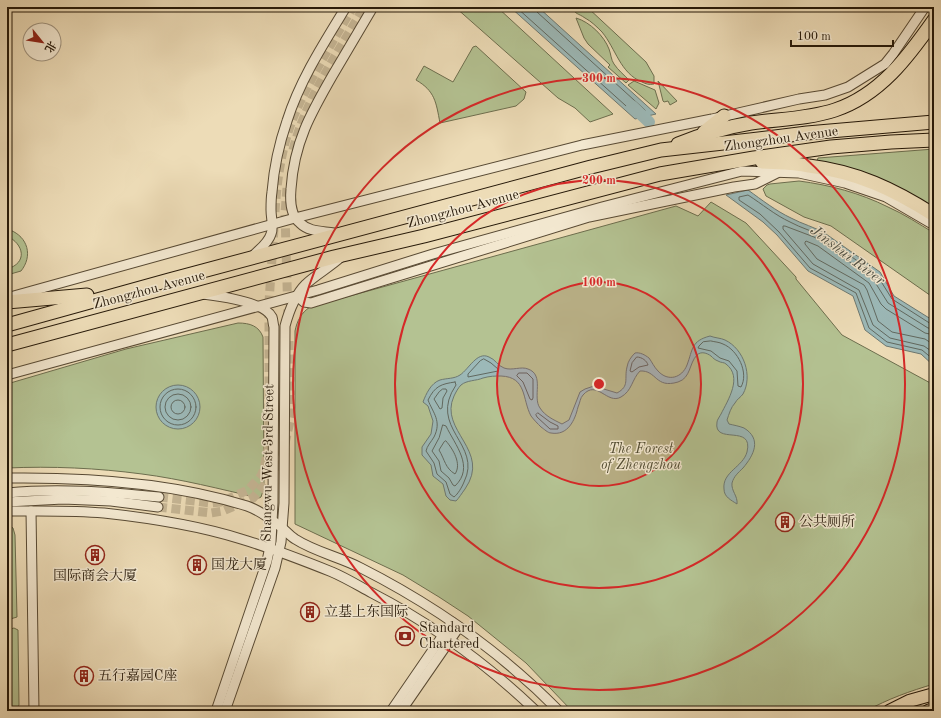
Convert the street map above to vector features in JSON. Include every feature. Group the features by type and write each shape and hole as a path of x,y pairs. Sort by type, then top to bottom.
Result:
{"highway":[{"path":"661,150 701,134 750,123 821,114 836,110 853,102 872,90 891,75 907,58 930,28 934,20"},
{"path":"701,134 724,116"},
{"name":"Zhongzhou Avenue","path":"7,325 142,287 591,167 661,150 814,132 934,122"},
{"name":"Zhongzhou Avenue","path":"7,345 343,255 424,236 660,174 688,169 740,168 831,147 934,140"},
{"path":"740,168 808,166 844,173 895,191 934,215"},
{"path":"7,302 66,298 142,287"}],"main road":[{"path":"889,711 910,701 934,694"},
{"path":"928,711 934,709"}],"street":[{"path":"250,259 268,241 271,235 274,171 278,150 287,119 301,85 346,7"},
{"path":"343,234 312,230 305,227 295,218 292,208 292,183 295,156 307,122 373,7"},
{"path":"7,298 272,224 582,145 799,99 825,95 848,87 885,64 925,7"},
{"path":"7,375 297,296 448,250 694,183 740,168 778,173 799,173 830,179 858,187 886,198 934,225"},
{"path":"297,296 304,302 311,302 589,217 755,184 778,173"},
{"name":"Shangwu West 3rd Street","path":"225,711 279,553 284,503 285,326 290,310 297,296 305,285 318,274 329,268 343,255"},
{"name":"Shangwu West 3rd Street","path":"196,294 233,298 257,307 267,312 271,317 274,326 272,520 270,549 216,711"},
{"path":"7,478 43,477 107,480 175,490 225,500 249,507 272,520 295,539 360,568 426,605 455,624 502,659 559,711"},
{"path":"7,493 63,490 112,492 159,502 63,499 7,502"},
{"path":"7,511 104,513 170,523 228,535 332,572 418,618 446,637 492,672 536,711"},
{"path":"31,511 34,711"},
{"path":"391,711 455,624"},
{"path":"401,711 446,637"}],"green space":[{"path":"455,7 497,7 613,114 590,122 575,108 558,98"},
{"path":"571,7 587,7 646,62 654,76 654,84 643,83 628,73 602,32 596,26 576,13"},
{"path":"576,18 591,26 604,39 613,62 629,80 626,83 608,67 610,65 588,44"},
{"path":"476,46 526,92 524,99 516,106 440,123 434,98 427,88 416,80 424,66 453,82 473,47"},
{"path":"634,81 655,90 659,103 656,109 628,85"},
{"path":"658,81 677,101 670,105 668,101 663,101"},
{"path":"934,149 934,208 861,173 817,161 818,158"},
{"path":"799,181 833,187 867,198 900,213 934,233 934,298 831,226 804,217 766,196 763,189 770,184"},
{"name":"The Forest of Zhengzhou","path":"711,202 746,223 796,277 796,279 842,335 934,385 934,684 916,689 866,711 572,711 526,663 468,616 403,575 295,524 295,331 300,318 307,309 676,206 698,216"},
{"path":"10,230 21,237 25,242 28,253 25,265 21,271 7,275 7,269 14,266 21,258 20,248 13,239 7,236 7,231"},
{"path":"238,323 254,326 259,330 263,337 264,488 261,497 259,498 200,484 157,476 125,472 58,467 7,468 7,384 126,349"},
{"path":"7,524 13,528 15,535 17,617 7,620"},
{"path":"14,628 18,630 19,705 18,707 7,708 7,630"}],"water":[{"path":"510,7 538,7 656,114 635,119"},
{"path":"748,190 785,215 826,234 880,272 894,296 934,321 934,366 921,354 886,346 865,330 853,296 808,271 777,235 763,222 726,195"},
{"path":"710,336 723,339 732,344 742,356 747,371 746,387 743,394 732,406 727,420 729,424 744,428 750,432 754,442 753,453 743,468 735,476 732,483 732,489 737,504 725,494 724,483 729,474 745,457 748,443 745,438 721,433 717,429 718,419 732,389 734,382 733,375 731,369 725,363 717,361 704,353 700,353 694,358 688,374 678,382 665,383 646,371 640,371 627,392 616,399 597,391 588,391 581,398 573,422 566,430 557,433 547,432 531,416 520,385 515,380 509,377 495,376 463,383 454,396 451,408 453,420 469,452 472,463 472,475 465,489 456,501 450,500 446,496 443,484 433,476 431,465 422,455 422,447 431,434 433,421 428,406 423,402 427,392 437,381 460,375 477,358 481,356 491,358 504,368 525,368 533,372 537,381 537,398 540,408 547,416 562,424 569,420 580,392 585,389 594,386 617,393 624,388 628,363 635,353 641,353 649,358 657,369 666,377 674,377 678,376 685,369 696,343 699,340"},
{"path":"178,385 190,389 196,395 200,407 196,419 190,425 178,429 166,425 160,419 156,407 160,395 166,389"}],"waterway":[{"name":"Jinshui River","path":"632,106 649,122"}],"tunnel":[{"path":"275,212 281,161 291,123 316,71 353,7"},
{"path":"293,150 314,94 364,7"},
{"path":"287,188 285,213 288,317"},
{"path":"159,497 211,503 221,502 248,490 261,476 268,449 269,302 274,229"},
{"path":"158,507 211,513 223,511 253,498 268,481 283,452 291,417 289,340"}],"place":[{"name":"公共厕所","path":"785,522"},
{"name":"国际商会大厦","path":"95,555"},
{"name":"国龙大厦","path":"197,565"},
{"name":"立基上东国际","path":"310,612"},
{"name":"Standard Chartered","path":"405,636"},
{"name":"五行嘉园C座","path":"84,676"}]}
